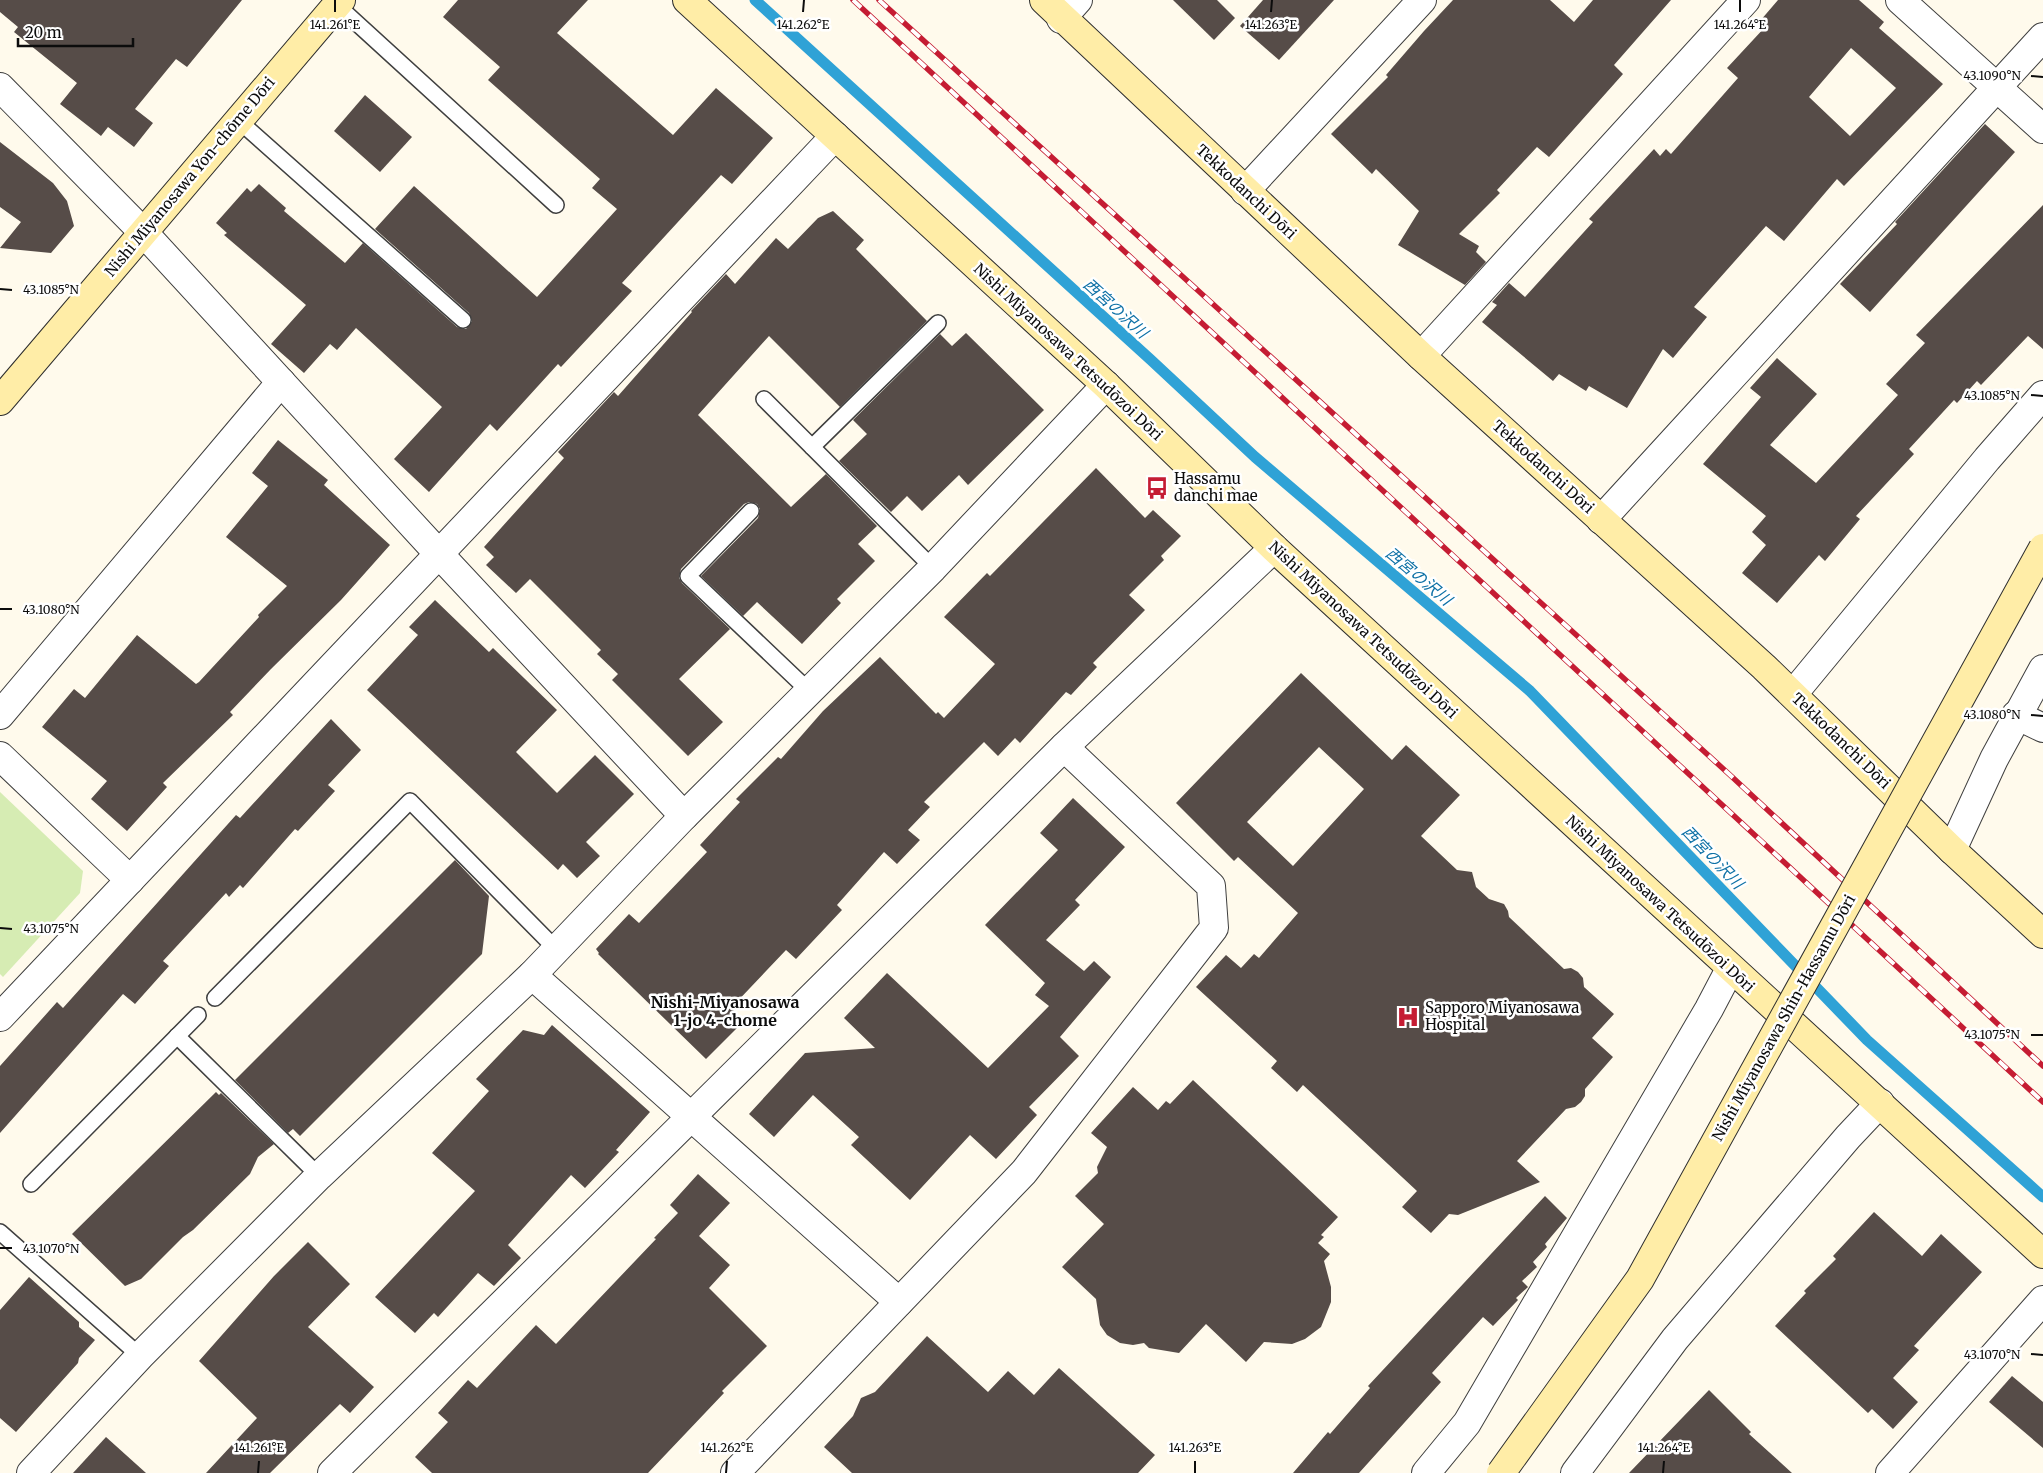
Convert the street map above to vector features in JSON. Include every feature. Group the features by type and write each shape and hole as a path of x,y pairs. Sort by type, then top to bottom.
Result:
{"street":[{"name":"Nishi Miyanosawa Tetsudōzoi Dōri","path":"687,0 1106,385 1274,548 1730,969 1880,1103 2043,1254"},
{"path":"1246,191 1422,0"},
{"path":"1421,356 1746,0"},
{"path":"1900,0 2043,130"},
{"name":"Nishi Miyanosawa Yon-chōme Dōri","path":"0,401 339,2"},
{"name":"Tekkodanchi Dōri","path":"1061,6 1246,191 1421,356 1793,694 1952,850 2043,934"},
{"path":"1602,520 2043,37"},
{"path":"0,87 143,232 439,554 684,816"},
{"path":"0,1017 835,136"},
{"path":"0,716 281,382"},
{"path":"31,1473 140,1356 319,1176 532,975 684,816 933,568 1106,385"},
{"path":"1793,694 1987,459 2043,395"},
{"path":"332,1473 1064,747 1274,548"},
{"name":"Nishi Miyanosawa Shin-Hassamu Dōri","path":"1501,1473 1640,1279 2043,548"},
{"path":"1952,850 2016,715 2043,669"},
{"path":"2016,715 2043,728"},
{"path":"735,1473 1024,1172 1214,928 1211,886 1064,747"},
{"path":"0,756 130,880"},
{"path":"1426,1473 1467,1423 1704,1018 1730,969"},
{"path":"532,975 899,1302"},
{"path":"1575,1473 1675,1339 1848,1137 1880,1103"},
{"path":"1890,1473 2043,1300"}],"lane":[{"path":"339,2 556,205"},
{"path":"238,120 463,320"},
{"path":"812,447 938,323"},
{"path":"764,399 933,568"},
{"path":"751,511 688,576 810,692"},
{"path":"215,998 410,801 556,949"},
{"path":"31,1184 198,1015"},
{"path":"177,1036 319,1176"},
{"path":"0,1232 140,1356"}],"green space":[{"path":"0,792 83,871 80,893 3,977 0,974"}],"building":[{"path":"0,0 242,0 187,67 176,59 135,109 153,123 134,147 108,127 101,136 60,104 77,83 14,32 18,27 0,12"},
{"path":"458,0 588,0 557,33 673,135 716,88 773,138 732,184 721,175 622,283 632,291 561,367 558,364 497,431 490,424 429,492 394,459 442,407 356,328 337,350 330,344 304,373 271,344 306,305 224,235 227,233 216,223 247,188 251,192 259,184 286,208 284,211 345,263 363,243 457,327 466,329 472,321 469,313 375,229 414,186 537,297 617,209 592,188 600,179 488,80 500,67 443,17"},
{"path":"1173,0 1217,0 1235,18 1214,40"},
{"path":"1263,0 1334,0 1279,60 1240,26"},
{"path":"1453,0 1550,0 1574,22 1593,0 1671,0 1614,65 1623,74 1549,157 1537,147 1497,190 1500,193 1459,234 1479,246 1476,252 1486,262 1465,285 1398,245 1419,211 1376,169 1372,174 1331,134 1388,77 1386,75"},
{"path":"1778,0 1859,0 1884,22 1879,28 1943,84 1844,186 1837,179 1784,241 1766,226 1694,307 1707,317 1673,358 1663,349 1627,408 1589,386 1586,391 1559,374 1553,381 1482,322 1497,305 1492,302 1509,283 1525,297 1593,222 1589,219 1654,149 1660,156 1666,149 1671,154 1738,78 1727,68 1766,26 1760,21","holes":["1851,48 1896,88 1850,136 1809,97"]},
{"path":"365,95 412,137 380,172 334,131"},
{"path":"1985,124 2015,152 1870,312 1840,284 1897,224 1895,222"},
{"path":"0,142 53,183 67,201 74,226 51,253 0,248 21,222 0,207"},
{"path":"2043,205 2043,349 2028,336 1981,385 1977,381 1957,403 1954,400 1909,449 1914,454 1856,516 1860,519 1825,561 1819,555 1777,603 1742,573 1766,545 1752,532 1766,516 1703,464 1761,397 1750,388 1777,358 1817,394 1770,445 1816,483 1898,395 1886,384 1925,343 1916,335"},
{"path":"833,211 864,240 856,249 927,321 840,407 769,336 698,415 791,507 826,474 877,526 858,544 875,561 837,599 841,603 802,644 757,602 743,616 701,576 758,518 760,509 757,504 749,502 744,504 681,569 679,578 682,583 730,629 679,679 723,722 688,756 612,680 618,674 597,654 601,650 530,579 516,593 486,565 494,557 484,547 564,458 558,452 614,392 618,396 691,311 726,274 735,284 776,238 788,249 818,218"},
{"path":"966,333 1044,410 968,485 959,475 922,511 907,496 891,512 839,461 867,434 853,420 940,334 952,346"},
{"path":"278,440 328,480 324,485 390,545 341,600 230,712 233,715 163,783 167,787 127,831 91,799 107,781 42,727 74,689 85,698 137,635 196,684 259,617 258,615 287,586 226,537 268,486 252,473"},
{"path":"1096,468 1145,518 1153,510 1181,536 1161,556 1164,560 1129,595 1145,610 1093,663 1097,667 1071,695 1066,692 1020,743 1015,738 998,756 984,742 924,802 930,807 908,830 920,840 897,864 884,852 837,905 842,910 796,959 786,950 731,1008 744,1021 706,1059 598,954 596,949 629,914 639,923 707,852 700,845 740,802 736,799 778,757 781,759 823,711 880,657 936,714 938,712 944,718 995,664 944,617 987,573 990,576"},
{"path":"435,600 489,652 493,648 557,710 516,752 557,793 595,755 634,794 586,842 600,856 577,878 563,864 558,870 367,690 418,635 409,627"},
{"path":"1301,673 1392,760 1406,745 1460,795 1421,836 1457,870 1472,872 1476,887 1489,899 1504,904 1509,917 1564,969 1571,968 1578,972 1583,978 1584,987 1614,1014 1592,1038 1613,1057 1585,1089 1585,1096 1581,1102 1575,1107 1566,1109 1517,1161 1540,1182 1458,1215 1449,1214 1431,1233 1402,1207 1417,1191 1303,1085 1297,1092 1271,1068 1277,1061 1196,987 1226,955 1241,968 1254,954 1259,958 1298,913 1238,857 1234,861 1176,803","holes":["1319,747 1364,789 1293,866 1247,822"]},
{"path":"331,719 361,750 328,785 335,791 298,831 295,829 243,888 240,885 229,897 226,893 163,961 169,966 135,1004 123,994 0,1133 0,1066 57,1002 63,1008 236,815 240,818"},
{"path":"1073,798 1125,847 1075,900 1080,905 1046,940 1084,971 1094,961 1111,977 1060,1037 1079,1056 1029,1107 1037,1115 996,1159 970,1135 910,1200 851,1145 859,1137 813,1095 774,1137 749,1114 805,1053 875,1048 844,1018 887,973 988,1068 1049,1006 1035,995 1045,983 985,925 1058,850 1040,833"},
{"path":"455,860 489,896 482,954 300,1136 293,1129 288,1133 235,1080"},
{"path":"552,1025 650,1112 616,1150 619,1152 585,1188 571,1175 508,1245 521,1258 494,1286 478,1273 438,1317 434,1313 415,1333 375,1297 475,1191 432,1153 489,1091 476,1079 523,1030 544,1035"},
{"path":"1193,1080 1338,1217 1321,1235 1324,1237 1318,1243 1330,1254 1324,1261 1331,1287 1331,1302 1321,1327 1305,1339 1292,1344 1264,1342 1246,1362 1206,1324 1179,1353 1149,1348 1144,1343 1133,1345 1120,1343 1107,1335 1100,1325 1096,1299 1062,1267 1104,1224 1075,1196 1098,1173 1097,1167 1107,1147 1091,1133 1133,1087 1158,1110 1166,1101 1170,1104"},
{"path":"216,1092 219,1095 221,1093 274,1144 258,1157 250,1174 193,1230 183,1237 141,1279 125,1286 72,1234"},
{"path":"698,1174 730,1203 699,1236 730,1265 709,1288 767,1346 722,1391 724,1393 648,1473 432,1473 415,1457 448,1422 438,1413 468,1380 477,1388 536,1325 556,1344 656,1239 654,1238 678,1213 670,1205"},
{"path":"1545,1196 1567,1218 1545,1244 1547,1247 1533,1262 1537,1267 1522,1281 1528,1287 1516,1298 1518,1300 1493,1326 1483,1317 1432,1373 1441,1382 1359,1473 1293,1473 1328,1432 1330,1434 1370,1388 1368,1386"},
{"path":"1874,1212 1922,1256 1941,1234 1982,1272 1914,1346 1919,1350 1893,1378 1918,1402 1893,1429 1872,1409 1868,1413 1775,1326 1806,1293 1804,1291 1836,1259 1833,1256"},
{"path":"308,1242 350,1284 308,1327 374,1387 350,1413 340,1404 270,1473 206,1473 257,1418 199,1361 274,1276"},
{"path":"29,1277 79,1322 79,1327 95,1340 79,1358 78,1363 16,1432 0,1418 0,1310"},
{"path":"927,1336 988,1392 1008,1371 1034,1395 1059,1368 1155,1455 1138,1473 852,1473 824,1447 853,1416 861,1398 875,1392"},
{"path":"2012,1376 2043,1402 2043,1448 1989,1402"},
{"path":"1709,1390 1751,1432 1749,1434 1792,1473 1629,1473"},
{"path":"106,1437 146,1473 73,1473"}],"waterway":[{"name":"西宮の沢川","path":"755,0 1255,457 1530,691 1867,1040 2043,1197"}],"railway":[{"path":"853,0 2043,1102"},
{"path":"879,0 1730,775 2043,1066"}],"place":[{"name":"Hassamu danchi mae","path":"1157,488"},
{"name":"Sapporo Miyanosawa Hospital","path":"1408,1017"}],"district":[{"name":"Nishi-Miyanosawa 1-jo 4-chome","path":"725,1011"}]}
